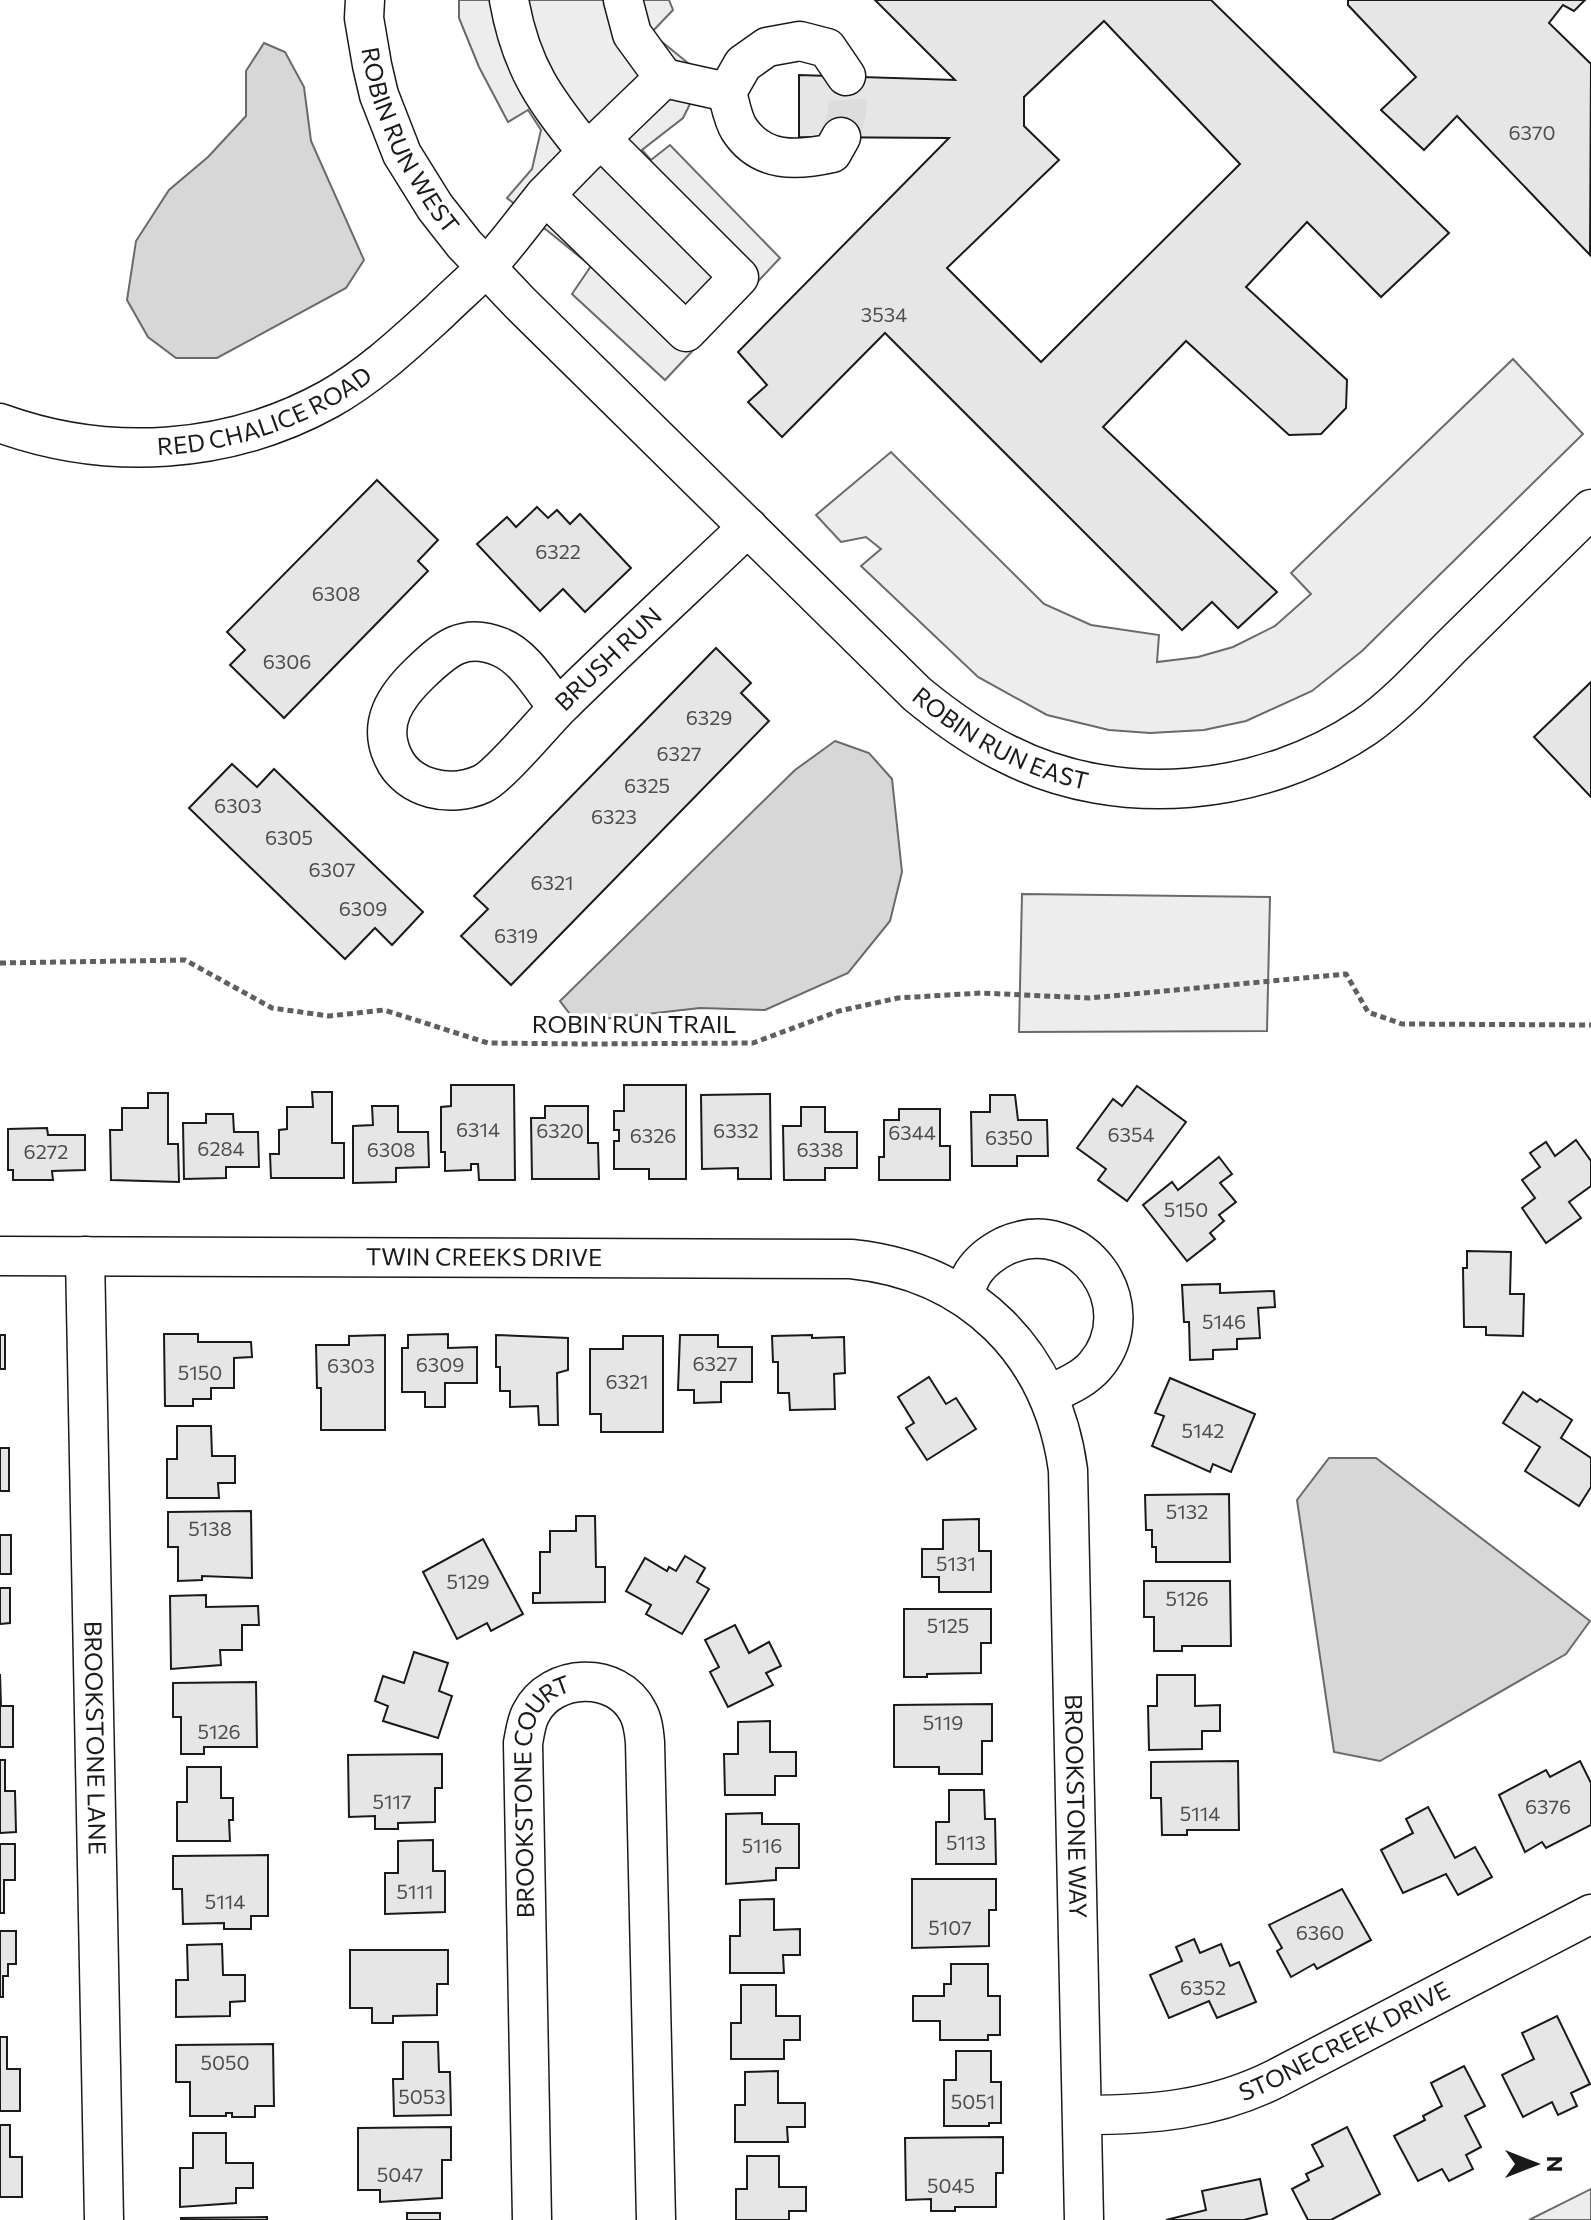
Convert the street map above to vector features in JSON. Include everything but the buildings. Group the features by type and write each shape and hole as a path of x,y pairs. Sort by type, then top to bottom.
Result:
{"street":[{"name":"ROBIN RUN WEST","path":"365,0 364,18 379,95 402,154 435,207 464,244 488,266"},
{"path":"509,0 521,54 549,104 739,277 686,332 545,195"},
{"path":"623,0 632,34 664,78 727,92"},
{"path":"841,137 832,153 802,160 765,154 739,129 727,92 743,64 767,47 800,41 827,48 846,76"},
{"name":"RED CHALICE ROAD","path":"0,423 66,442 129,449 178,446 257,430 316,406 370,372 395,352 488,266 545,195 664,78"},
{"name":"ROBIN RUN EAST","path":"488,266 511,294 917,694 980,740 1023,761 1084,780 1145,788 1224,784 1270,773 1314,756 1367,725 1403,696 1586,524"},
{"name":"BRUSH RUN","path":"558,708 517,657 505,649 474,642 446,649 400,692 389,712 386,727 392,755 399,767 419,785 460,792 485,783 558,708 748,527"},
{"path":"963,1295 973,1272 982,1262 999,1249 1019,1240 1044,1239 1063,1243 1098,1269 1113,1304 1112,1332 1094,1367 1074,1382 1048,1395"},
{"name":"TWIN CREEKS DRIVE","path":"0,1256 851,1259 901,1268 963,1295 1013,1339"},
{"name":"BROOKSTONE LANE","path":"85,1256 104,2220"},
{"name":"BROOKSTONE WAY","path":"1013,1339 1041,1379 1048,1395 1063,1438 1068,1470 1084,2220"},
{"name":"BROOKSTONE COURT","path":"532,2220 523,1743 531,1712 541,1700 552,1690 583,1681 600,1683 628,1699 638,1711 645,1742 656,2220"},
{"name":"STONECREEK DRIVE","path":"1083,2115 1167,2113 1236,2097 1591,1914"}],"path":[{"name":"ROBIN RUN TRAIL","path":"0,963 185,960 272,1008 329,1016 384,1010 488,1043 753,1043 839,1011 898,998 981,993 1090,998 1346,974 1368,1012 1402,1024 1591,1025"}],"shaded area":[{"path":"459,0 669,0 673,10 651,33 704,76 683,118 642,150 651,160 670,145 780,258 665,380 572,294 591,266 507,198 532,169 541,130 528,110 508,122 479,67 459,18"},
{"path":"264,43 285,52 304,87 311,141 364,260 346,288 217,358 176,358 148,337 127,300 136,241 169,190 208,157 246,116 246,71"},
{"path":"1513,359 1583,434 1362,651 1312,691 1246,721 1204,730 1150,733 1109,730 1047,715 978,677 861,566 881,549 866,537 841,542 816,515 891,452 1044,604 1091,625 1159,635 1157,662 1198,657 1233,647 1275,626 1311,594 1291,573"},
{"path":"835,741 869,753 892,779 902,872 890,921 848,973 765,1010 700,1008 576,1022 560,1001 795,770"},
{"path":"1022,894 1270,897 1267,1031 1019,1032"},
{"path":"1329,1458 1376,1458 1590,1621 1566,1654 1380,1761 1334,1752 1297,1500"},
{"path":"1591,2189 1591,2220 1529,2220"}],"tunnel":[{"path":"841,137 848,107 846,76"}]}
